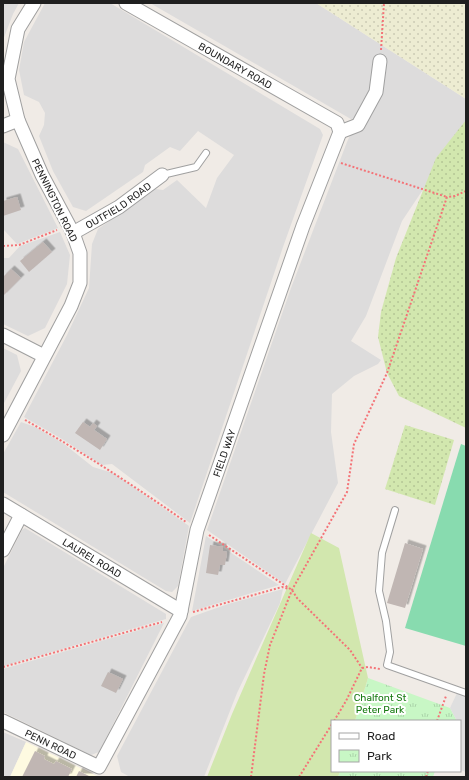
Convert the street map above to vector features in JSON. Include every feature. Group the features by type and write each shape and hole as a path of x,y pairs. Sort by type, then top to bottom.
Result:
{"street":[{"name":"PENNINGTON ROAD","path":"3,435 71,306 80,283 80,253 72,229 42,175 18,120 8,79 18,29 34,3"},
{"name":"BOUNDARY ROAD","path":"126,3 337,124 340,132"},
{"path":"340,132 358,125 376,92 380,61"},
{"path":"3,126 18,120"},
{"name":"FIELD WAY","path":"99,767 180,616 186,611 197,530 303,226 340,132"},
{"name":"OUTFIELD ROAD","path":"72,229 119,208 162,175"},
{"path":"3,335 44,356"},
{"name":"LAUREL ROAD","path":"3,504 186,611"},
{"path":"3,550 21,515"},
{"name":"PENN ROAD","path":"3,721 99,767"}],"lane":[{"path":"162,175 196,167 206,153"},
{"path":"395,510 382,553 379,592 386,621 390,652 388,665 466,693"}],"path":[{"path":"380,61 384,3"},
{"path":"330,160 447,197 466,192"},
{"path":"250,777 264,674 270,646 292,590 347,492 354,444 387,373 447,197"},
{"path":"3,246 19,245 72,229"},
{"path":"14,414 56,437 93,461 117,474 197,530 207,533 292,590 296,598 350,650 362,668"},
{"path":"186,611 282,587 292,590"},
{"path":"3,667 165,622"},
{"path":"362,668 368,667 379,670 388,665"},
{"path":"335,720 346,701 362,668"},
{"path":"437,720 449,686"},
{"path":"298,777 331,726"}],"shaded area":[{"path":"3,3 19,3 3,40"},
{"path":"45,3 110,3 320,129 323,135 283,247 190,523 112,464 102,465 24,417 67,335 89,288 92,244 98,229 155,189 163,190 177,180 206,208 217,178 234,155 198,131 180,151 170,147 145,165 143,172 86,211 73,207 53,171 39,136 44,125 45,113 39,102 24,95 19,70 24,42"},
{"path":"150,3 316,3 466,99 466,125 402,221 366,316 351,341 381,360 378,364 354,376 332,394 331,432 338,483 285,584 207,530 291,288 356,122"},
{"path":"3,142 18,149 58,228 17,244 3,229"},
{"path":"60,232 70,255 67,284 45,328 28,336 3,324 3,258 9,258 20,246"},
{"path":"3,348 17,355 21,371 3,405"},
{"path":"21,422 35,427 64,444 93,467 113,473 189,526 178,586 172,592 166,591 3,492 3,454"},
{"path":"25,528 166,614 166,619 3,666 3,568 22,530"},
{"path":"206,536 279,585 192,611"},
{"path":"283,589 280,603 237,693 204,777 130,777 121,772 117,756 191,617 228,604"},
{"path":"164,623 99,752 91,755 3,712 3,669"},
{"path":"457,693 466,697 466,772 461,770 461,720 456,720 450,708"},
{"path":"3,732 26,742 10,777 3,777"},
{"path":"26,742 99,777 10,777"}],"green space":[{"path":"316,3 466,3 466,99"},
{"path":"466,120 466,428 399,396 387,373 378,337 381,312 396,258 436,158"},
{"path":"405,425 454,440 435,505 385,489"},
{"path":"461,444 466,446 466,646 405,628"},
{"path":"311,533 339,548 368,678 355,720 331,720 331,772 340,772 338,777 207,777 232,714"},
{"name":"Chalfont St Peter Park","path":"368,678 450,708 456,720 355,720"},
{"path":"340,772 435,772 433,777 338,777"}],"building":[{"path":"17,197 21,210 3,216 3,201"},
{"path":"43,242 52,252 29,272 20,261"},
{"path":"11,269 21,278 3,296 3,277"},
{"path":"83,422 90,427 93,423 97,426 94,430 107,439 100,450 75,433"},
{"path":"405,543 423,549 405,608 387,603"},
{"path":"210,545 223,547 223,551 227,552 225,565 220,565 218,575 206,573"},
{"path":"108,672 123,679 116,693 101,686"},
{"path":"35,751 45,756 44,759 54,764 56,761 72,769 68,777 22,777"},
{"path":"79,771 91,777 76,777"}]}
